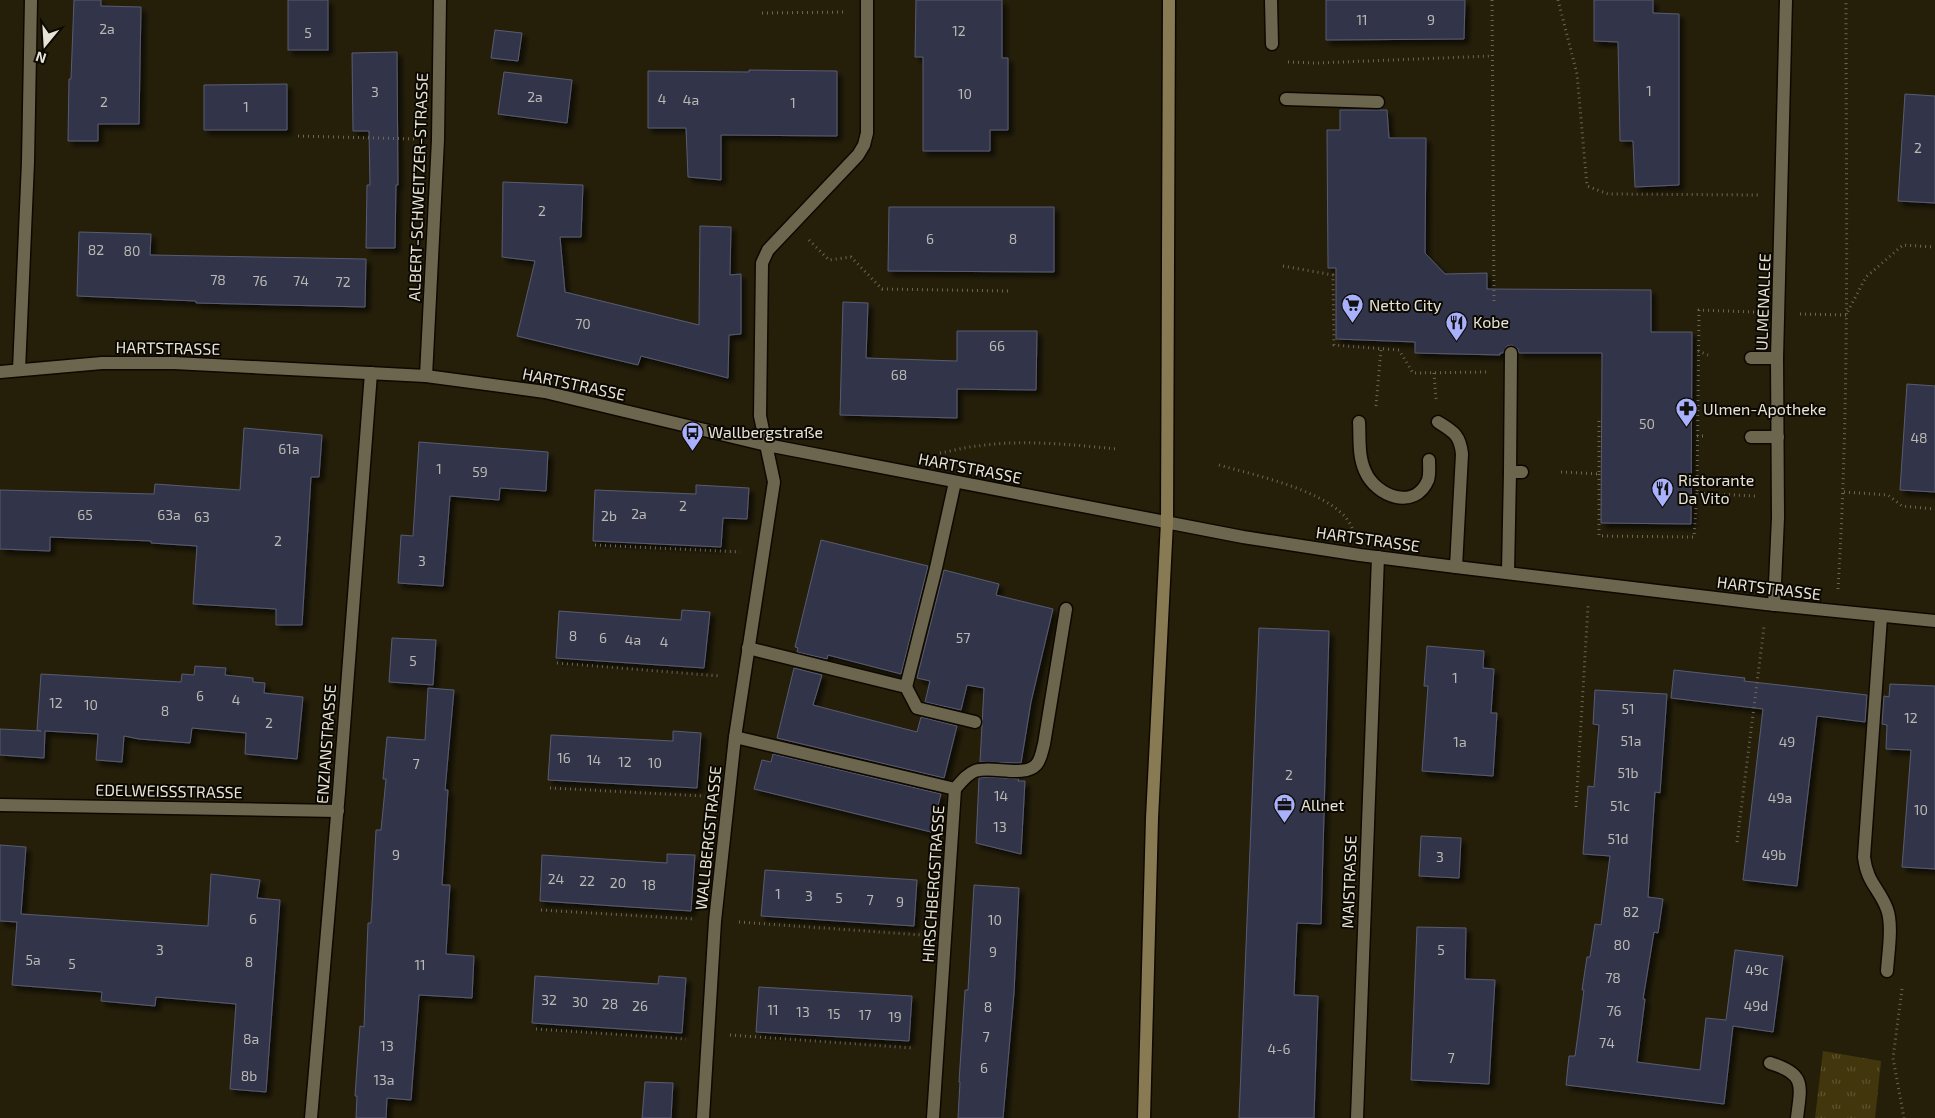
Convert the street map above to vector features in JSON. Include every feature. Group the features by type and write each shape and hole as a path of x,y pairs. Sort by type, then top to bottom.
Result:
{"main road":[{"path":"1144,1118 1152,818 1167,522 1170,0"}],"street":[{"path":"19,370 28,162 31,0"},
{"name":"ALBERT-SCHWEITZER-STRASSE","path":"426,376 438,140 440,0"},
{"path":"1271,0 1275,25 1272,44"},
{"name":"ULMENALLEE","path":"1770,605 1778,497 1777,358 1786,0"},
{"name":"WALLBERGSTRASSE","path":"703,1118 715,921 728,798 743,678 774,482 760,416 762,264 768,250 858,155 864,145 867,133 867,6"},
{"path":"1286,99 1378,102"},
{"path":"1508,572 1516,472 1511,353"},
{"path":"1751,358 1777,358"},
{"name":"HARTSTRASSE","path":"0,372 102,363 174,363 426,376 545,392 767,445 1242,537 1456,567 1770,605 1935,621"},
{"name":"ENZIANSTRASSE","path":"311,1118 338,811 371,373"},
{"path":"1359,422 1361,462 1365,474 1378,491 1397,498 1406,498 1415,494 1428,480 1429,460"},
{"path":"1438,422 1454,432 1461,442 1456,567"},
{"path":"1751,437 1778,437"},
{"path":"955,482 936,568 906,687 917,708 975,722"},
{"name":"MAISTRASSE","path":"1357,1118 1378,557"},
{"path":"955,789 973,771 981,769 1027,771 1035,766 1039,760 1044,744 1066,609"},
{"path":"1881,617 1864,856 1866,871 1887,908 1890,919 1887,971"},
{"path":"748,648 906,687"},
{"name":"HIRSCHBERGSTRASSE","path":"735,737 955,789 933,1118"},
{"name":"EDELWEISSSTRASSE","path":"0,805 338,811"},
{"path":"1770,1063 1785,1068 1798,1078 1800,1091 1798,1118"}],"path":[{"path":"1492,0 1494,301"},
{"path":"1558,0 1577,74 1587,186 1608,194 1782,196"},
{"path":"1837,612 1844,492 1846,0"},
{"path":"762,13 867,6"},
{"path":"1272,44 1271,62 1316,63 1492,56"},
{"path":"298,136 438,140"},
{"path":"793,224 829,260 851,257 882,289 1008,291"},
{"path":"1846,315 1866,277 1903,245 1935,247"},
{"path":"1283,266 1332,275 1334,345 1398,350 1413,373 1494,372"},
{"path":"1599,418 1599,536 1694,537 1699,310 1846,315"},
{"path":"1376,412 1381,349"},
{"path":"1698,352 1708,355"},
{"path":"1697,436 1705,436"},
{"path":"956,450 1003,444 1045,443 1118,449"},
{"path":"1219,465 1316,495 1341,513"},
{"path":"1561,472 1599,474"},
{"path":"1844,492 1888,494 1902,506 1935,509"},
{"path":"1696,493 1778,497"},
{"path":"595,545 763,554"},
{"path":"1576,807 1590,582"},
{"path":"1737,842 1770,605"},
{"path":"557,664 743,678"},
{"path":"550,788 728,798"},
{"path":"541,910 945,936"},
{"path":"1887,971 1904,979 1893,1058 1904,1118"},
{"path":"536,1029 938,1050"}],"green space":[{"path":"1823,1051 1881,1061 1875,1118 1815,1118"}],"building":[{"path":"74,0 101,0 101,6 141,7 139,124 98,124 98,141 68,141 69,79 71,79"},
{"path":"288,0 328,0 328,50 288,50"},
{"path":"916,0 1002,0 1002,58 1008,58 1008,130 990,130 990,151 923,151 923,57 915,57"},
{"path":"1326,0 1465,0 1464,39 1326,40"},
{"path":"1594,0 1653,0 1653,13 1679,14 1679,185 1635,187 1633,141 1620,141 1618,42 1594,41"},
{"path":"495,30 522,33 518,61 491,58"},
{"path":"397,52 398,185 396,185 395,248 366,248 367,185 370,185 369,131 353,131 352,53"},
{"path":"749,70 837,71 837,136 721,135 721,180 688,177 686,128 648,128 648,71 749,72"},
{"path":"504,72 572,80 567,123 498,114"},
{"path":"287,84 287,130 204,130 204,85"},
{"path":"1905,94 1935,96 1935,203 1898,201"},
{"path":"1340,110 1387,110 1389,138 1426,138 1425,253 1445,274 1487,273 1487,289 1651,290 1651,332 1692,332 1691,524 1601,523 1602,353 1519,353 1518,349 1512,345 1507,346 1500,355 1415,353 1415,342 1336,339 1336,268 1328,268 1327,130 1340,130"},
{"path":"503,182 583,185 581,237 560,237 565,292 699,325 700,226 731,227 730,275 741,274 741,334 729,335 728,378 641,356 638,365 517,336 535,261 502,257"},
{"path":"889,207 1054,207 1054,272 888,271"},
{"path":"79,232 151,234 150,255 366,259 365,307 196,303 196,301 77,296"},
{"path":"843,302 868,303 866,358 957,361 957,331 1037,331 1036,390 957,389 957,418 840,415"},
{"path":"1907,384 1935,386 1935,492 1900,490"},
{"path":"244,428 322,435 319,477 311,477 302,625 276,625 276,609 193,604 197,546 151,543 151,541 50,537 50,551 0,549 0,490 154,494 155,484 240,490"},
{"path":"419,442 548,452 546,491 500,488 499,500 450,496 443,586 398,583 401,535 413,536"},
{"path":"696,485 749,488 747,519 723,518 721,547 593,541 595,490 696,494"},
{"path":"821,540 928,566 901,674 828,655 827,659 797,652 798,648 795,647"},
{"path":"944,570 999,584 996,595 1053,609 1031,702 1021,763 980,762 984,688 967,685 961,710 925,702 930,681 917,678"},
{"path":"682,610 710,612 704,668 556,658 559,611 681,620"},
{"path":"1259,628 1329,631 1321,924 1297,923 1294,995 1318,996 1314,1118 1239,1118"},
{"path":"392,638 436,640 433,685 389,682"},
{"path":"1427,646 1484,651 1483,668 1494,669 1491,713 1497,713 1493,776 1422,771 1428,686 1424,686"},
{"path":"195,666 226,668 225,675 253,678 253,682 265,683 264,693 303,697 297,759 245,754 246,733 192,728 190,743 124,736 122,762 96,760 98,734 45,731 44,758 0,755 0,729 41,731 37,730 41,674 181,682 182,674 194,675"},
{"path":"794,668 822,675 813,705 917,732 921,717 957,726 944,778 777,738"},
{"path":"1674,670 1745,678 1744,681 1867,695 1865,722 1817,716 1797,886 1743,880 1763,709 1671,698"},
{"path":"1890,684 1935,686 1935,869 1902,867 1911,750 1886,749 1887,725 1882,724 1884,696 1889,697"},
{"path":"428,688 454,690 445,790 448,790 442,885 450,885 446,954 474,956 472,998 419,995 411,1100 387,1098 386,1118 356,1118 357,1096 355,1096 360,1026 364,1027 368,923 371,923 376,830 381,830 386,779 383,779 387,737 425,740"},
{"path":"1595,690 1667,694 1660,793 1655,792 1648,897 1663,899 1658,933 1654,932 1643,999 1645,999 1637,1062 1700,1070 1706,1018 1726,1020 1735,950 1783,956 1773,1032 1733,1026 1724,1104 1566,1085 1569,1056 1575,1056 1587,957 1590,957 1595,924 1601,925 1610,856 1583,854 1588,786 1594,787 1599,725 1593,724"},
{"path":"673,731 701,733 697,788 548,780 551,735 673,741"},
{"path":"773,754 941,794 931,832 754,789 762,760 771,762"},
{"path":"989,777 1025,781 1021,854 976,843 979,778"},
{"path":"1421,836 1461,838 1459,878 1419,876"},
{"path":"0,845 26,847 21,914 208,926 211,874 260,880 257,898 280,900 266,1092 230,1089 236,1004 156,997 155,1006 101,1001 102,992 12,985 17,922 0,921"},
{"path":"667,854 695,855 691,911 540,901 542,855 667,863"},
{"path":"765,870 917,880 914,926 761,916"},
{"path":"974,885 1019,888 1014,993 1003,1118 958,1118 965,990 968,990"},
{"path":"1417,927 1466,928 1465,979 1495,980 1489,1084 1411,1080"},
{"path":"535,976 658,984 659,976 686,978 682,1033 532,1023"},
{"path":"759,987 912,996 909,1041 756,1032"},
{"path":"645,1082 673,1083 671,1118 642,1118"}],"place":[{"name":"Netto City","path":"1353,324"},
{"name":"Kobe","path":"1457,341"},
{"name":"Ulmen-Apotheke","path":"1687,428"},
{"name":"Wallbergstraße","path":"692,451"},
{"name":"Ristorante Da Vito","path":"1662,508"},
{"name":"Allnet","path":"1285,824"}]}
